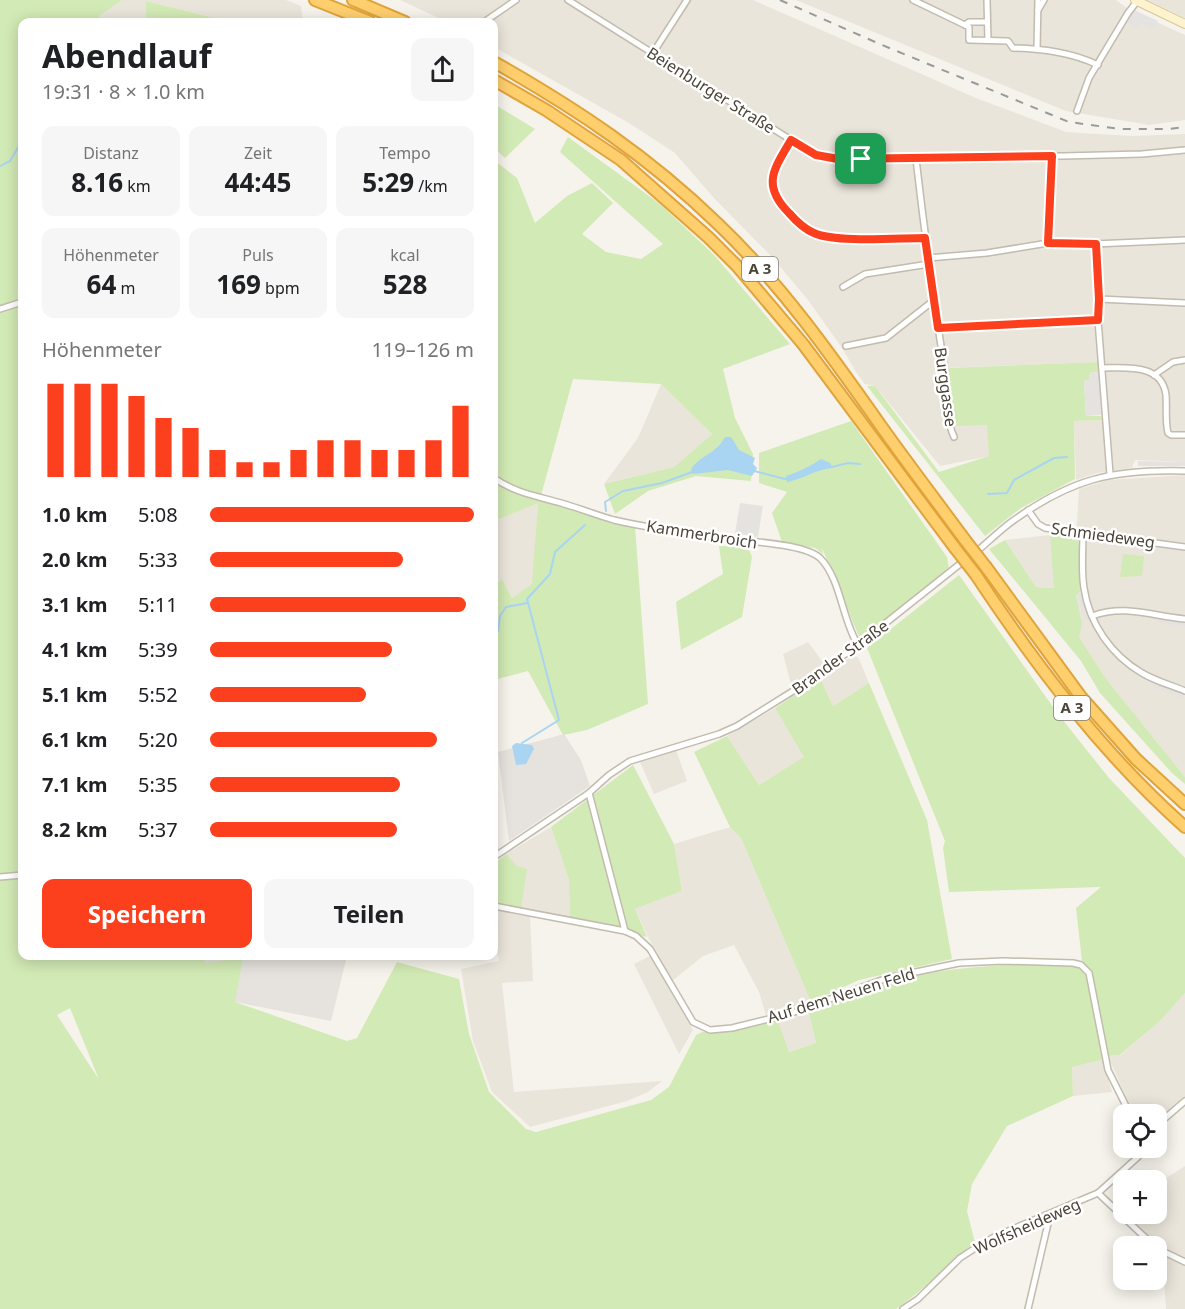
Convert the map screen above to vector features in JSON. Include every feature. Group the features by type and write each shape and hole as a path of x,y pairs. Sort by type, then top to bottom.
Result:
{"highway":[{"path":"315,0 360,18"},
{"path":"353,0 396,18"},
{"name":"A 3","path":"498,64 553,95 631,148 719,225 774,284 814,332 1081,697 1136,759 1185,804"},
{"name":"A 3","path":"498,82 546,110 621,160 738,266 803,344 976,575 1008,624 1099,741 1127,772 1185,827"}],"main road":[{"path":"1137,0 1185,24"}],"street":[{"path":"490,18 516,0"},
{"name":"Beienburger Straße","path":"568,0 791,140 816,155 831,159 1142,154 1185,150"},
{"path":"653,53 687,0"},
{"path":"913,0 965,24 969,27 969,40 1008,41 1013,48 1037,49 1071,55 1098,66"},
{"path":"987,0 988,40"},
{"path":"1037,49 1038,0"},
{"path":"1037,11 1044,0"},
{"path":"1077,111 1089,78 1137,0"},
{"path":"965,24 987,22"},
{"path":"791,140 773,174 772,190 780,204 806,228 821,235 840,238 925,238"},
{"path":"1048,243 1052,156"},
{"name":"Burggasse","path":"916,159 950,428 954,437"},
{"path":"843,287 865,274 928,261 1048,243 1096,244 1185,240"},
{"path":"1096,244 1098,320 1110,474"},
{"path":"1099,299 1185,303"},
{"path":"846,346 886,338 933,301"},
{"path":"0,309 18,303"},
{"path":"938,328 1098,320"},
{"path":"1154,375 1173,362 1185,360"},
{"path":"1103,368 1141,368 1154,375 1165,390 1168,433 1185,435"},
{"name":"Brander Straße","path":"498,854 589,793 609,775 630,761 700,741 737,726 808,682 1029,510 1067,488 1110,474 1136,471 1185,471"},
{"name":"Kammerbroich","path":"498,480 519,492 615,520 782,545 817,555 824,562 830,575 850,633 858,645"},
{"name":"Schmiedeweg","path":"1029,510 1041,526 1185,547"},
{"path":"1083,532 1084,587 1092,616 1100,633 1130,665 1142,673 1185,691"},
{"path":"1092,616 1129,609 1185,619"},
{"path":"589,793 625,931"},
{"path":"0,877 18,875"},
{"name":"Auf dem Neuen Feld","path":"498,907 625,931 636,936 650,949 693,1022 710,1030 732,1028 789,1014 887,978 959,963 1058,962 1081,965 1089,973 1108,1070 1125,1104"},
{"path":"1167,1117 1185,1101"},
{"name":"Wolfsheideweg","path":"903,1309 918,1299 968,1253 996,1236 1098,1193 1137,1158"},
{"name":"Wolfsheideweg","path":"1098,1193 1143,1236"},
{"path":"1028,1309 1050,1215"},
{"name":"Wolfsheideweg","path":"1167,1253 1185,1262"}],"shaded area":[{"path":"122,0 286,0 301,6 302,18 215,18 146,1 146,18 99,18 98,16"},
{"path":"400,0 753,0 976,98 1066,132 1132,136 1185,134 1185,462 1135,460 1132,468 1097,473 1076,480 1074,421 1104,420 1101,369 1098,362 942,368 948,425 988,425 990,456 940,466 875,386 865,384 808,300 771,256 713,197 675,153 629,123 498,49 498,18 438,18"},
{"path":"796,0 1116,0 1128,9 1185,35 1185,120 1149,125 1066,111"},
{"path":"1147,0 1185,0 1185,18"},
{"path":"1134,10 1158,21 1154,30 1142,24 1139,29 1127,23"},
{"path":"1099,372 1101,415 1086,416 1084,381 1089,380 1089,373"},
{"path":"661,384 712,434 674,467 604,484 638,438"},
{"path":"1138,461 1185,462 1185,466 1138,466"},
{"path":"1185,475 1185,777 1107,680 1079,637 1076,596 1080,592 1079,544 1076,540 1079,489 1109,480"},
{"path":"538,502 533,584 512,598 502,579 498,581 498,519"},
{"path":"740,503 763,506 758,537 735,533"},
{"path":"1051,535 1055,588 1036,587 1005,540"},
{"path":"1082,591 1091,622 1085,620 1080,605 1078,595"},
{"path":"1156,617 1185,621 1185,627 1155,622"},
{"path":"808,642 825,665 792,688 783,654"},
{"path":"852,656 858,657 869,683 833,706 820,678"},
{"path":"1152,681 1185,693 1185,695 1182,698 1153,686"},
{"path":"775,708 805,757 759,785 727,736"},
{"path":"564,734 581,760 590,786 509,841 498,752"},
{"path":"676,750 687,781 654,794 640,762"},
{"path":"551,827 569,880 570,919 521,909 517,867 506,854"},
{"path":"730,827 741,838 811,1002 766,1015 759,992 734,945 703,956 672,981 635,909 682,891 674,844"},
{"path":"498,911 530,917 533,981 502,983 514,1092 662,1081 648,1092 627,1101 530,1127 492,1092 473,1041 461,969 499,961"},
{"path":"650,956 693,1030 679,1054 634,964"},
{"path":"204,960 346,960 331,1021 235,1002"},
{"path":"1185,993 1185,1097 1167,1112 1167,1104 1130,1104 1108,1056 1121,1055 1160,1021"},
{"path":"809,1013 816,1043 788,1052 778,1021"},
{"path":"1102,1060 1112,1092 1073,1096 1072,1067"},
{"path":"1185,1166 1185,1309 1166,1309 1167,1236 1148,1236 1135,1224 1167,1224 1167,1178"}],"green space":[{"path":"0,0 122,0 99,18 18,18 18,960 205,960 205,963 243,960 235,1002 347,1041 357,1038 397,962 459,979 469,1034 489,1092 526,1129 536,1132 651,1100 669,1087 696,1035 702,1032 733,1031 778,1021 789,1052 816,1043 809,1013 880,984 922,974 987,966 1050,963 1078,968 1087,978 1090,988 1102,1060 1072,1067 1073,1096 1007,1126 972,1184 967,1211 975,1243 896,1309 0,1309","holes":["70,1008 98,1078 57,1015"]},
{"path":"146,1 215,18 146,18"},
{"path":"498,106 535,129 505,158 498,152"},
{"path":"568,137 660,204 714,255 790,344 723,369 735,418 753,454 751,481 696,476 648,491 615,514 604,484 674,467 712,434 661,384 573,379 540,499 635,526 648,704 587,730 563,735 528,671 498,679 498,582 502,579 512,598 532,584 538,503 498,519 498,163 517,178 535,223 567,196 592,183 613,203 582,234 606,252 641,259 663,244 560,152"},
{"path":"1098,362 1099,372 1089,373 1089,380 1084,381 1086,416 1101,416 1102,420 1074,421 1075,479 1021,508 985,536 867,386 875,386 939,472 989,456 987,425 951,426 947,368"},
{"path":"851,421 947,557 949,569 860,639 822,548 823,554 815,548 782,542 772,513 787,492 759,483 759,453"},
{"path":"1050,535 1076,535 1079,544 1080,592 1076,596 1082,624 1079,637 1107,680 1185,777 1185,784 1172,773 1100,693 1081,661 989,549 1005,540 1036,587 1054,588"},
{"path":"719,546 748,546 752,557 742,617 681,650 676,602 723,574"},
{"path":"1123,554 1144,556 1142,576 1120,577"},
{"path":"959,575 1058,714 1109,778 1185,858 1185,993 1160,1021 1120,1055 1108,1056 1092,977 1082,961 1076,908 1101,887 949,892 943,848 945,841 867,648"},
{"path":"820,678 833,706 869,683 927,820 952,959 859,980 811,1002 741,838 730,827 694,752 727,736 759,785 804,757 775,708"},
{"path":"633,765 674,844 682,891 635,909 647,937 570,919 569,880 551,827"},
{"path":"506,854 517,866 527,869 521,909 498,905 498,861"}],"water":[{"path":"725,437 731,437 739,450 755,458 753,464 757,468 752,476 728,470 693,474 691,469 695,464 718,447"},
{"path":"821,459 830,463 833,468 787,482 786,476"},
{"path":"516,743 532,745 534,749 526,764 516,765 512,746"}],"waterway":[{"path":"0,166 10,161 18,148"},
{"path":"988,494 1007,493 1014,480 1054,458 1067,457"},
{"path":"832,467 848,463 860,464"},
{"path":"606,511 605,502 623,491 662,483 695,471"},
{"path":"754,471 789,478"},
{"path":"522,743 559,720 527,599 550,574 555,552 585,525"},
{"path":"498,631 500,616 506,607 527,603"}],"railway":[{"path":"780,0 1069,122 1120,129 1185,127"}],"route":[{"path":"791,140 824,158 861,159 1052,156 1048,243 1096,244 1098,320 938,328 925,238 840,238 821,235 796,220 780,204 772,190 773,174 791,140"}]}
